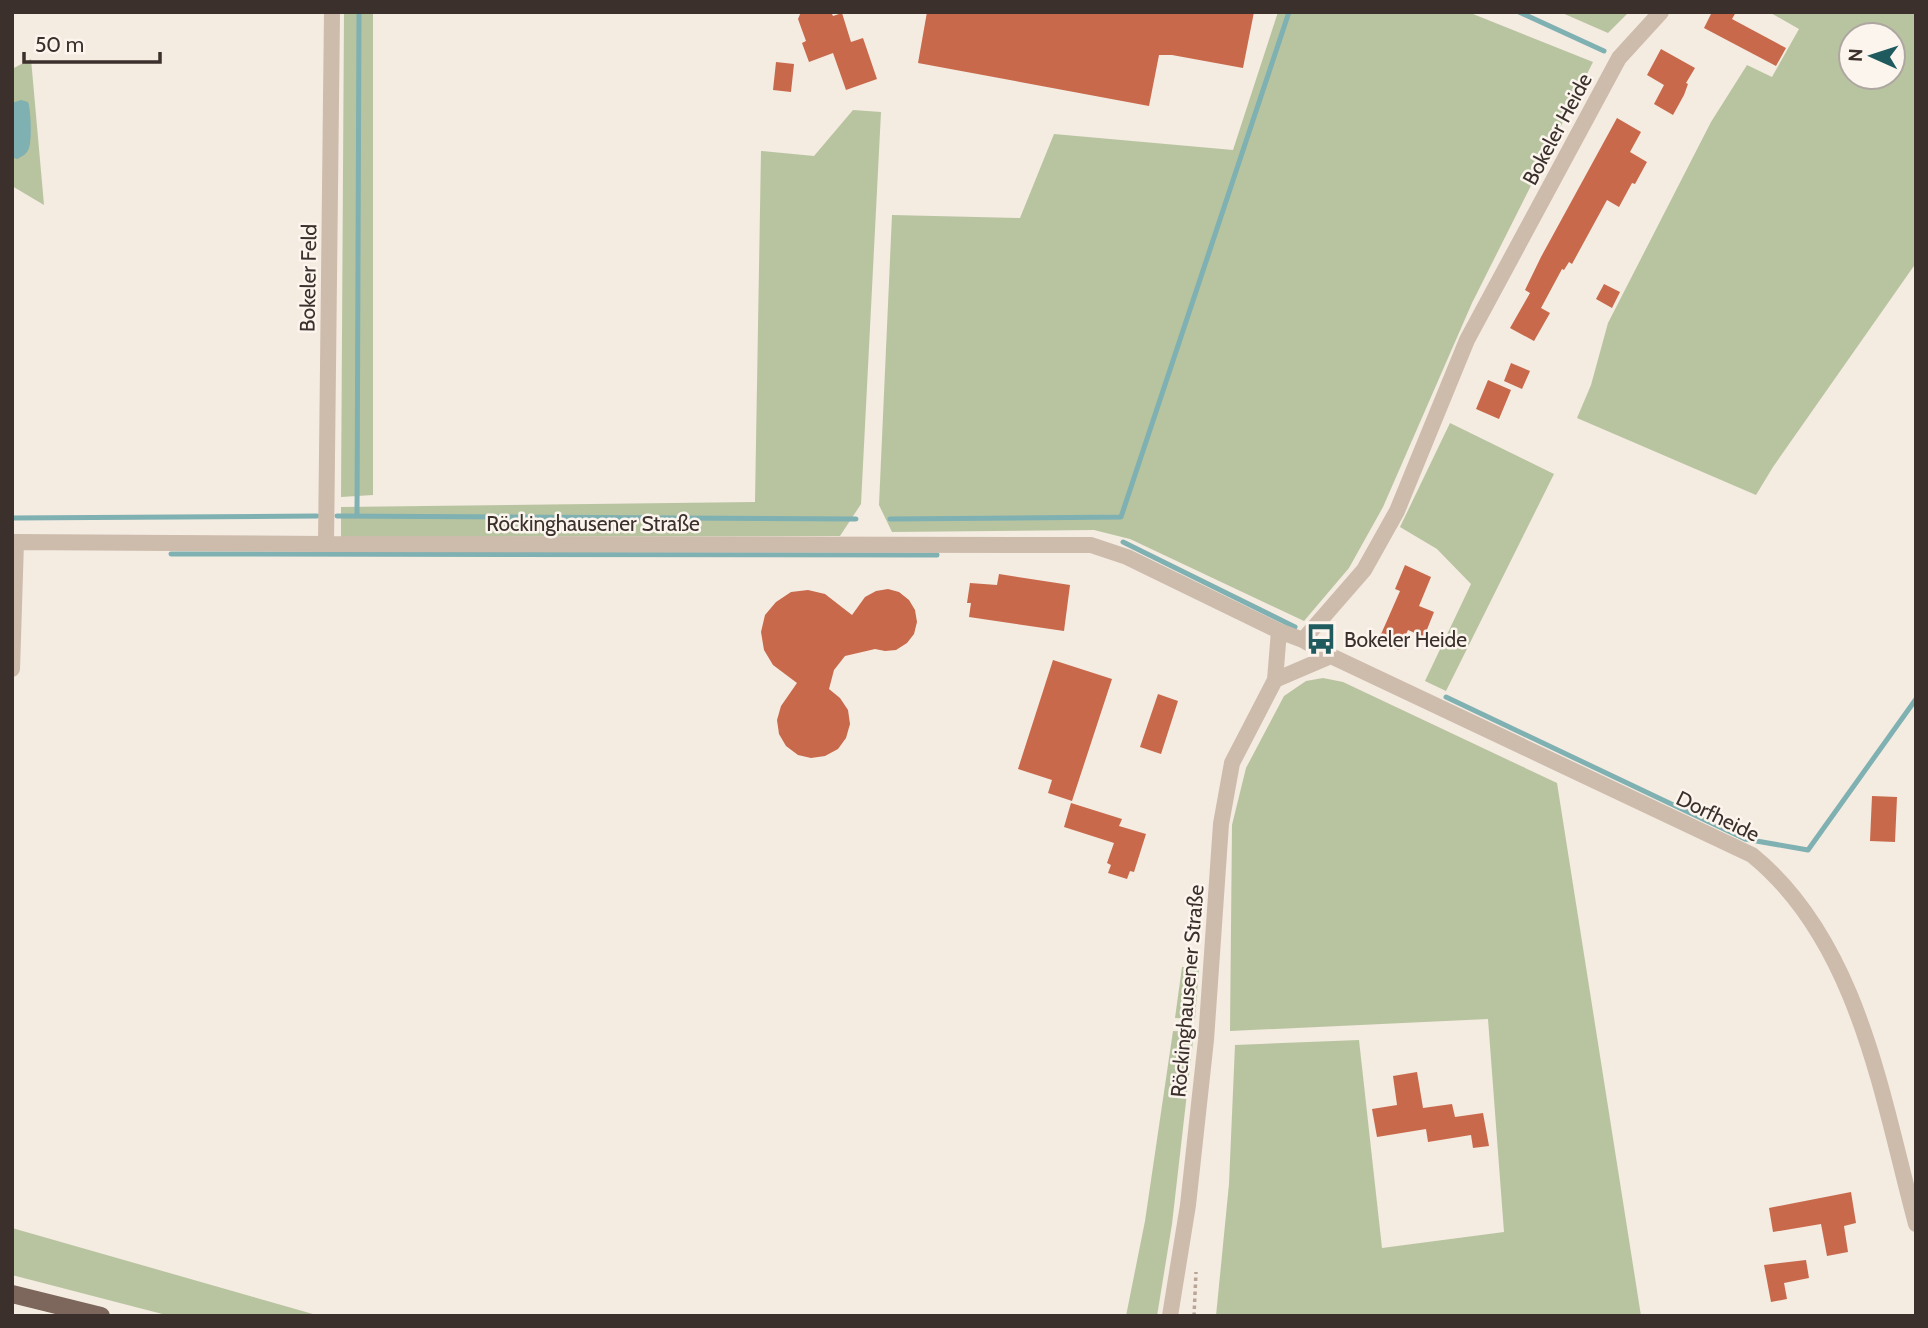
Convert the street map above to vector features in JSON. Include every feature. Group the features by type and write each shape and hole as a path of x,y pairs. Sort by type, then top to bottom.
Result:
{"main road":[{"path":"12,1294 101,1316"}],"street":[{"name":"Bokeler Feld","path":"326,544 332,12"},
{"name":"Bokeler Heide","path":"1303,640 1364,570 1397,511 1467,340 1619,58 1661,12"},
{"name":"Röckinghausener Straße","path":"12,669 14,542 1091,545 1127,557 1303,640 1331,656"},
{"name":"Röckinghausener Straße","path":"1170,1316 1188,1205 1206,1040 1221,824 1232,763 1275,680 1279,631"},
{"path":"1275,680 1331,656"},
{"name":"Dorfheide","path":"1331,656 1752,855 1774,873 1795,896 1843,976 1864,1027 1916,1224"}],"green space":[{"path":"344,12 373,12 373,495 341,497"},
{"path":"1278,12 1468,12 1593,62 1472,303 1383,507 1349,568 1304,621 1130,539 1094,530 892,532 879,505 892,215 1020,218 1054,134 1233,150"},
{"path":"1560,12 1629,12 1608,33"},
{"path":"1769,12 1916,12 1916,263 1756,495 1577,418 1591,385 1608,323 1711,122 1747,65 1772,77 1799,29"},
{"path":"31,59 44,205 12,186 12,69"},
{"path":"853,110 881,112 861,504 840,536 341,537 341,507 755,502 761,151 814,156"},
{"path":"1450,423 1554,474 1446,691 1425,681 1471,584 1437,549 1400,527"},
{"path":"1323,678 1343,682 1557,783 1641,1316 1216,1316 1229,1184 1235,1045 1359,1040 1382,1248 1504,1232 1488,1019 1230,1031 1232,825 1246,768 1284,696 1306,681"},
{"path":"1182,967 1199,967 1195,1019 1175,1018"},
{"path":"1173,1031 1194,1032 1172,1224 1157,1316 1126,1316 1145,1221"},
{"path":"12,1228 320,1316 170,1316 12,1275"}],"water":[{"path":"21,100 28,102 31,139 27,152 17,159 12,157 12,103"}],"building":[{"path":"801,12 831,12 833,16 842,13 851,42 863,38 877,79 846,90 833,53 809,62 802,43 806,41 798,19"},
{"path":"927,12 1254,12 1243,68 1159,55 1149,106 918,63"},
{"path":"1712,12 1736,12 1732,19 1786,48 1776,66 1704,28"},
{"path":"1661,49 1695,68 1673,115 1654,104 1664,85 1647,75"},
{"path":"776,62 794,64 791,92 773,90"},
{"path":"1617,118 1641,132 1630,152 1647,162 1619,207 1607,200 1572,264 1569,262 1564,270 1562,269 1541,308 1550,313 1534,341 1510,328 1530,293 1525,290 1541,257"},
{"path":"1604,284 1620,292 1612,308 1596,299"},
{"path":"1511,363 1530,371 1522,389 1504,381"},
{"path":"1488,380 1511,390 1499,419 1476,409"},
{"path":"1405,565 1431,577 1419,606 1434,612 1424,637 1408,630 1399,650 1378,641 1400,591 1395,589"},
{"path":"999,574 1070,585 1064,631 969,617 971,603 967,603 970,583 997,585"},
{"path":"888,589 899,592 909,600 915,610 917,622 914,634 896,650 875,649 845,656 834,670 829,689 840,698 848,710 850,724 846,738 838,749 825,756 811,758 798,755 786,746 779,734 777,720 781,706 797,683 773,665 764,650 761,632 765,615 776,602 791,592 808,590 825,594 852,615 865,597"},
{"path":"1053,660 1112,679 1072,801 1048,793 1052,780 1018,769"},
{"path":"1158,694 1178,701 1161,754 1140,747"},
{"path":"1872,796 1897,797 1895,842 1870,841"},
{"path":"1071,803 1122,819 1119,826 1146,834 1134,872 1130,871 1127,879 1108,873 1111,865 1107,863 1114,843 1064,827"},
{"path":"1417,1072 1423,1108 1452,1104 1455,1117 1483,1113 1489,1146 1473,1148 1471,1135 1428,1142 1426,1129 1377,1137 1372,1109 1397,1105 1393,1076"},
{"path":"1851,1192 1856,1223 1844,1226 1848,1252 1827,1256 1821,1224 1773,1232 1769,1208"},
{"path":"1806,1260 1809,1278 1784,1283 1787,1299 1771,1302 1764,1265"}],"waterway":[{"path":"357,515 359,12"},
{"path":"890,519 1121,517 1289,12"},
{"path":"1519,12 1604,51"},
{"path":"12,518 317,516"},
{"path":"337,516 856,519"},
{"path":"1123,542 1295,627"},
{"path":"171,554 937,555"},
{"path":"1446,697 1745,839 1808,850 1916,699"}],"place":[{"name":"Bokeler Heide","path":"1321,639"}]}
